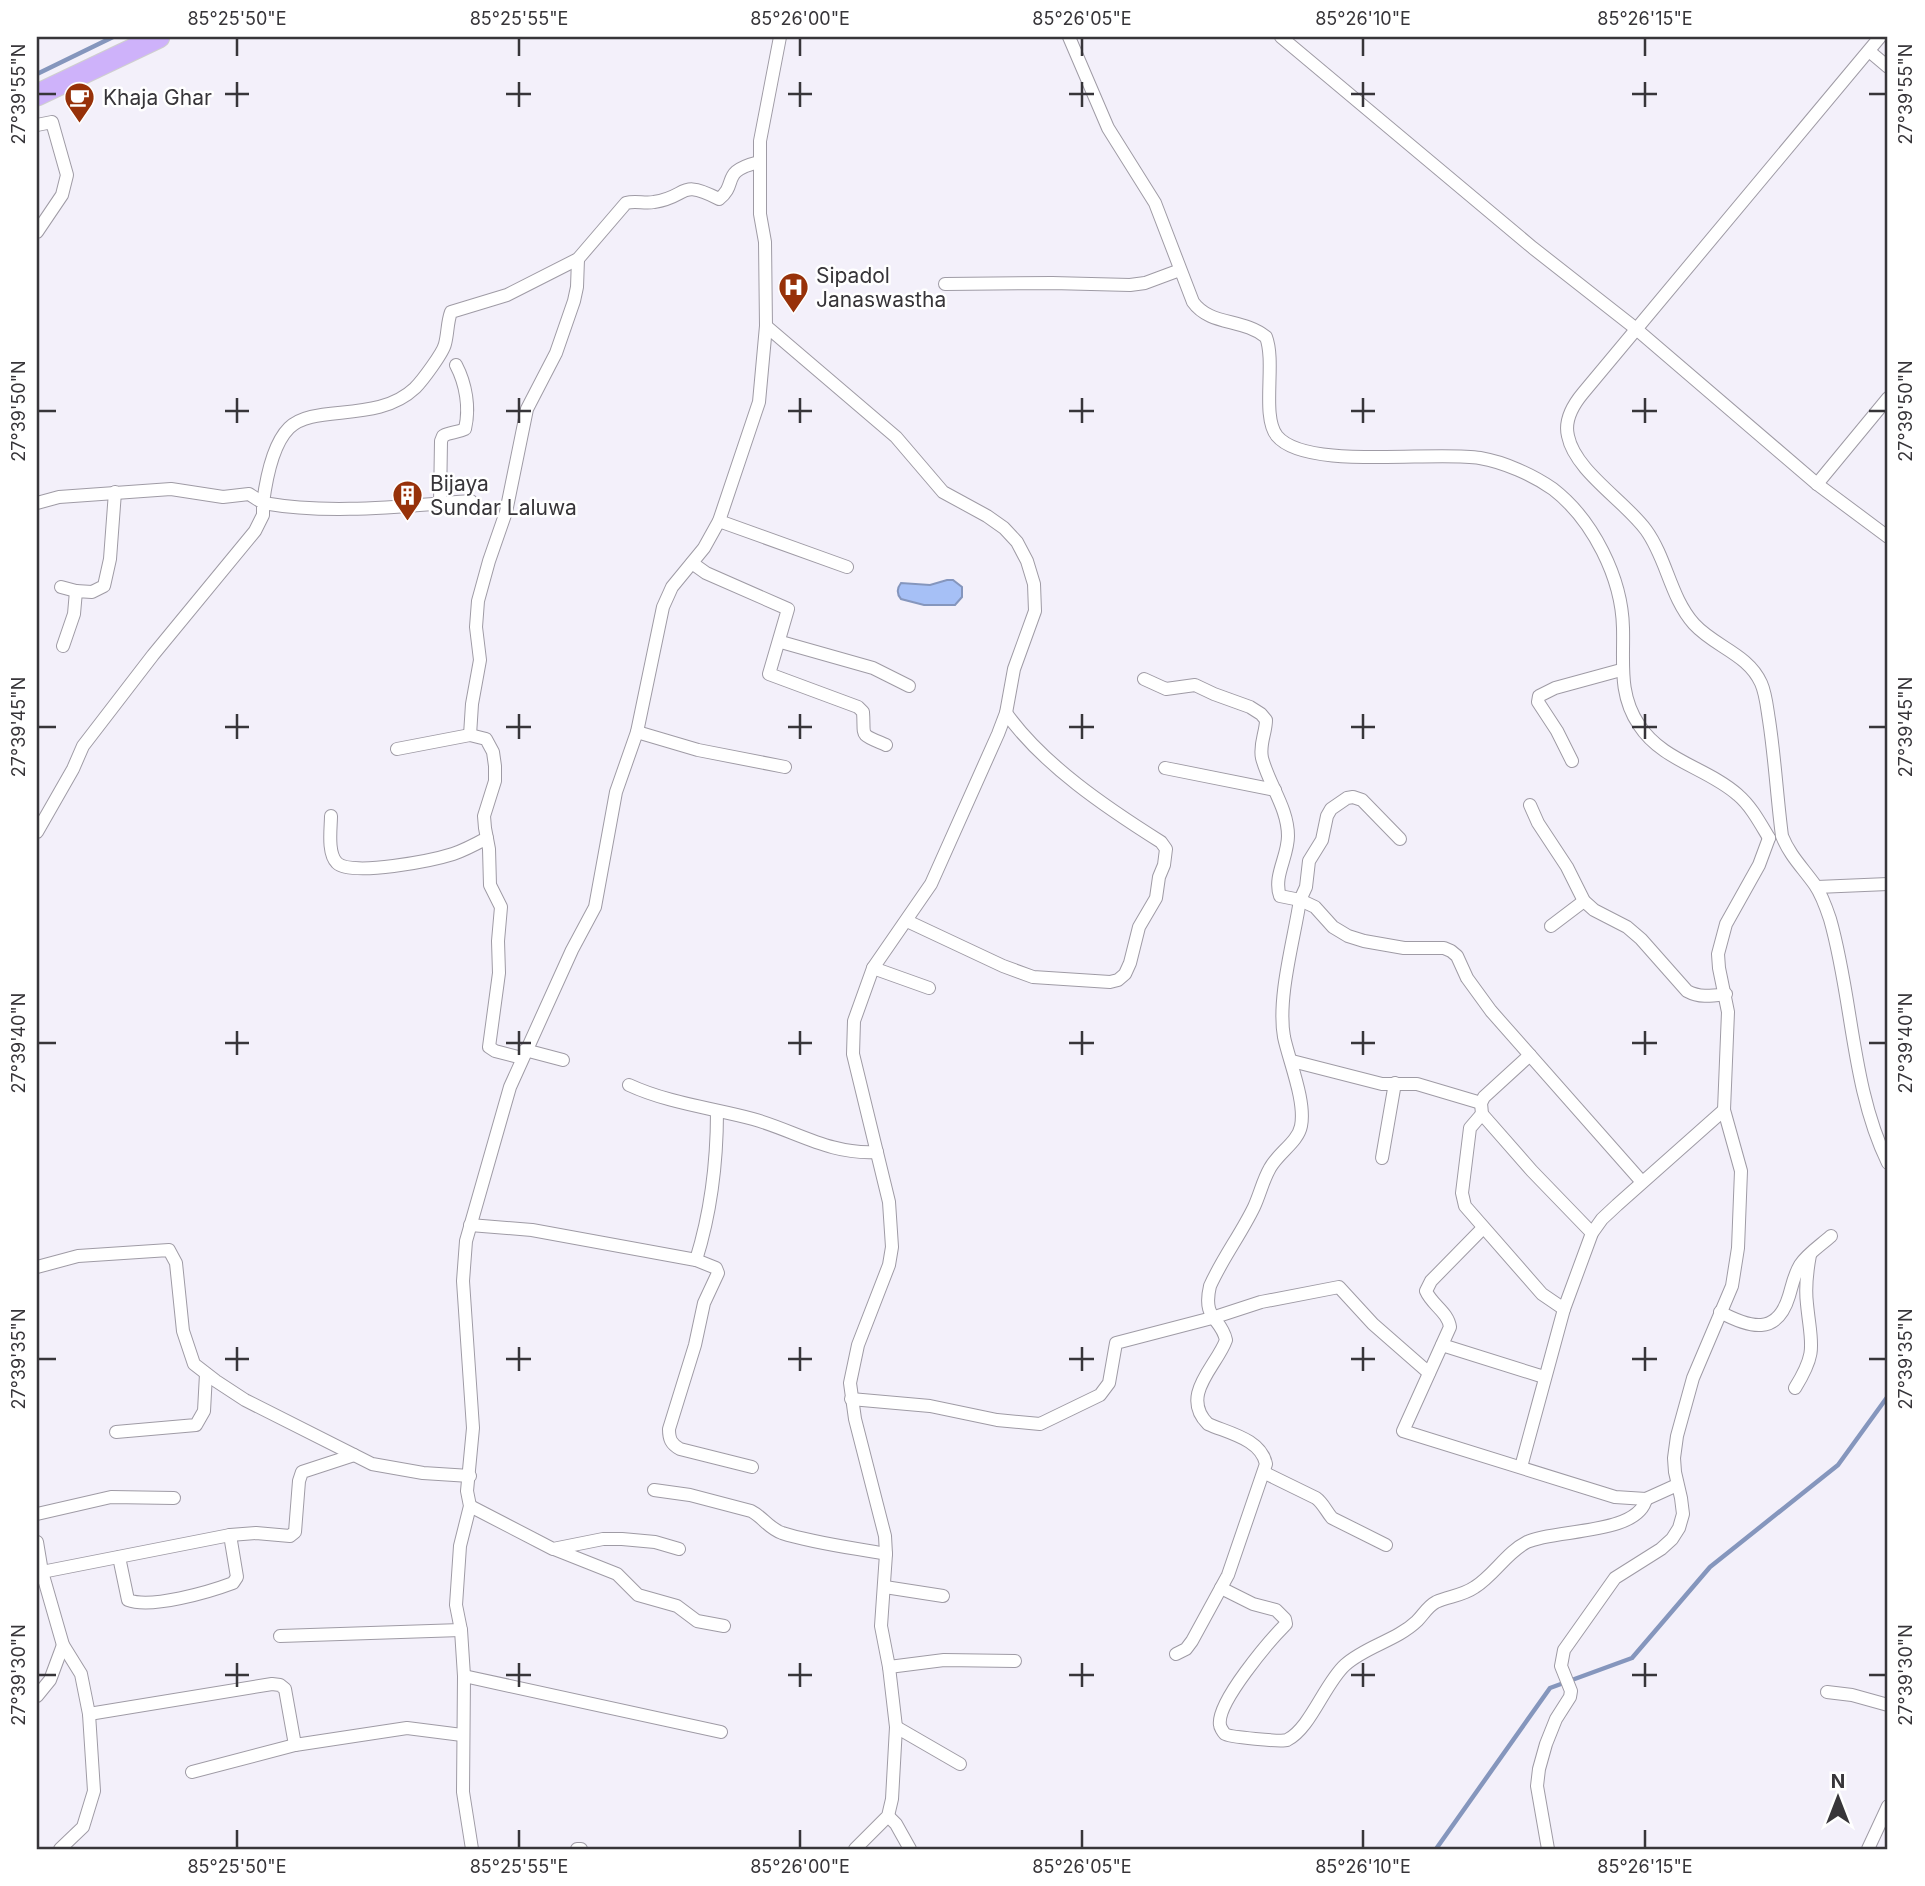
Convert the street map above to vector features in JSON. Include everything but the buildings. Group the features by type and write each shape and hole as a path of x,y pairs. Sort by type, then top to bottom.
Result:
{"highway":[{"path":"37,95 155,38"}],"street":[{"path":"472,1849 463,1792 464,1676 461,1630 456,1605 460,1546 470,1506 467,1491 473,1428 463,1262 470,1225 500,1119 524,1054 595,906 616,792 637,732 663,607 672,587 692,563 719,521 759,402 766,326 765,242 760,214 759,162 762,122 780,37"},
{"path":"1069,37 1108,128 1155,203 1186,288 1199,311 1208,317 1245,324 1266,337 1270,346 1272,425 1277,436 1286,443 1315,452 1482,458 1536,478 1555,491 1576,512 1608,563 1622,612 1623,688 1639,726 1672,756 1738,795 1817,887 1831,922 1853,1046 1874,1130 1888,1163"},
{"path":"1281,37 1533,248 1635,328 1817,484 1888,537"},
{"path":"1548,1849 1539,1804 1539,1769 1556,1720 1570,1697 1570,1686 1562,1672 1560,1658 1608,1587 1631,1566 1672,1539 1679,1528 1682,1514 1674,1458 1677,1436 1693,1378 1732,1286 1736,1265 1741,1189 1738,1156 1724,1110 1728,1034 1726,994 1718,968 1721,940 1740,898 1776,837 1774,750 1763,687 1757,675 1739,656 1707,637 1693,623 1682,607 1647,532 1581,462 1572,448 1567,434 1568,418 1574,404 1635,328 1880,37"},
{"path":"1869,51 1888,67"},
{"path":"37,125 52,122 67,175 62,195 37,232"},
{"path":"37,832 83,746 153,654 255,531 263,516 267,474 288,428 303,418 361,412 390,405 415,388 445,348 451,312 507,295 578,259 626,203 657,202 691,188 700,189 719,199 732,175 741,166 759,162"},
{"path":"470,735 472,704 480,660 476,628 478,601 506,512 527,409 556,353 574,301 578,287 578,259"},
{"path":"945,284 1130,285 1145,283 1180,270"},
{"path":"766,326 896,437 943,492 995,522 1017,542 1027,561 1034,584 1034,611 1014,669 1006,713 930,884 873,968 858,1006 852,1037 853,1054 889,1202 892,1247 889,1265 852,1365 851,1399 880,1512 886,1555 881,1626 896,1727 892,1799 888,1816 855,1849"},
{"path":"440,503 441,442 443,436 448,433 465,429 466,423 464,380 456,365"},
{"path":"1817,484 1888,398"},
{"path":"37,503 59,497 171,489 223,497 250,494 263,503 310,509 341,510 471,501"},
{"path":"61,587 92,592 104,586 110,559 115,492"},
{"path":"719,521 847,567"},
{"path":"692,563 706,573 788,609 769,674 858,707 863,712 862,730 867,737 886,745"},
{"path":"63,646 74,614 76,591"},
{"path":"780,642 873,668 909,686"},
{"path":"1572,761 1558,731 1538,702 1539,696 1555,688 1622,670"},
{"path":"1144,679 1166,689 1195,685 1261,713 1266,720 1261,744 1262,757 1287,824 1288,837 1277,889 1280,896 1300,900 1315,907 1334,927 1356,939 1404,948 1444,948 1451,951 1457,956 1477,993 1642,1182"},
{"path":"907,921 1003,966 1033,977 1110,982 1125,974 1139,927 1156,898 1166,849 1161,842 1112,812 1048,760 1006,713"},
{"path":"637,732 698,750 785,767"},
{"path":"397,750 470,735 486,740 493,752 495,781 484,816 491,885 501,907 498,983 489,1047 495,1051 563,1060"},
{"path":"1165,768 1275,790"},
{"path":"1176,1654 1186,1649 1192,1641 1221,1588 1236,1555 1265,1473 1264,1454 1258,1447 1208,1424 1199,1409 1201,1382 1226,1340 1224,1332 1212,1318 1208,1297 1210,1286 1254,1207 1269,1169 1277,1156 1297,1136 1301,1125 1292,1061 1284,1037 1284,996 1309,861 1321,840 1331,809 1347,798 1362,800 1400,839"},
{"path":"1530,805 1538,823 1567,866 1584,901 1594,911 1615,919 1641,939 1687,991 1705,997 1726,994"},
{"path":"331,816 332,855 345,867 374,867 436,859 487,838"},
{"path":"1817,887 1888,884"},
{"path":"1551,926 1584,901"},
{"path":"873,968 929,988"},
{"path":"1530,1055 1484,1097 1470,1128 1462,1193 1465,1206 1483,1228 1542,1294 1563,1309"},
{"path":"1292,1061 1382,1084 1417,1084 1481,1108 1532,1171 1592,1233"},
{"path":"1382,1158 1395,1083"},
{"path":"629,1085 717,1112 754,1120 845,1152 877,1152"},
{"path":"1521,1467 1563,1309 1592,1233 1602,1219 1724,1110"},
{"path":"696,1260 709,1211 716,1160 717,1112"},
{"path":"470,1225 532,1230 696,1260 716,1268 718,1273 704,1303 695,1345 671,1421 669,1438 673,1446 680,1449 752,1467"},
{"path":"1483,1228 1431,1281 1426,1291 1430,1300 1449,1320 1450,1327 1403,1431 1615,1497 1646,1499 1677,1485"},
{"path":"1720,1312 1758,1325 1777,1321 1784,1312 1801,1262 1831,1236"},
{"path":"37,1267 78,1256 169,1250 176,1263 183,1331 194,1364 206,1374 245,1400 372,1464 423,1473 470,1476"},
{"path":"1795,1388 1810,1361 1812,1350 1806,1289 1810,1255"},
{"path":"851,1399 929,1406 997,1420 1040,1424 1100,1395 1109,1383 1116,1343 1261,1302 1339,1287 1373,1324 1429,1373"},
{"path":"1442,1345 1545,1377"},
{"path":"116,1432 196,1425 204,1411 206,1374"},
{"path":"42,1572 230,1535 256,1533 290,1536 295,1532 302,1472 354,1455"},
{"path":"1265,1473 1316,1498 1332,1518 1385,1545"},
{"path":"654,1490 690,1495 751,1511 759,1515 763,1523 781,1533 886,1555"},
{"path":"37,1514 111,1497 174,1498"},
{"path":"1221,1588 1253,1604 1276,1610 1286,1624 1251,1664 1220,1715 1220,1726 1224,1734 1235,1738 1247,1736 1283,1742 1299,1729 1344,1666 1404,1631 1432,1604 1473,1589 1527,1542 1608,1526 1639,1513 1646,1499"},
{"path":"470,1506 553,1549 617,1574 638,1594 677,1606 697,1621 724,1626"},
{"path":"119,1557 128,1600 154,1603 233,1583 237,1577 230,1535"},
{"path":"553,1549 603,1539 655,1542 679,1549"},
{"path":"37,1542 42,1572 63,1645 81,1674 89,1714 94,1791 83,1827 60,1849"},
{"path":"885,1587 943,1596"},
{"path":"281,1636 461,1630"},
{"path":"37,1696 50,1680 63,1645"},
{"path":"889,1667 944,1660 1016,1661"},
{"path":"464,1676 720,1732"},
{"path":"89,1714 272,1684 280,1685 285,1689 296,1745"},
{"path":"1827,1692 1888,1705"},
{"path":"896,1727 960,1764"},
{"path":"192,1772 296,1745 407,1728 462,1735"},
{"path":"1868,1849 1888,1806"},
{"path":"888,1816 911,1849"}],"water":[{"path":"953,580 962,587 962,597 955,605 924,605 901,599 898,593 901,583 930,585"}],"waterway":[{"path":"37,74 113,37"},
{"path":"1436,1849 1550,1688 1632,1658 1710,1567 1838,1465 1888,1396"}],"place":[{"name":"Khaja Ghar","path":"80,125"},
{"name":"Sipadol Janaswastha","path":"793,315"},
{"name":"Bijaya Sundar Laluwa","path":"407,523"}]}
